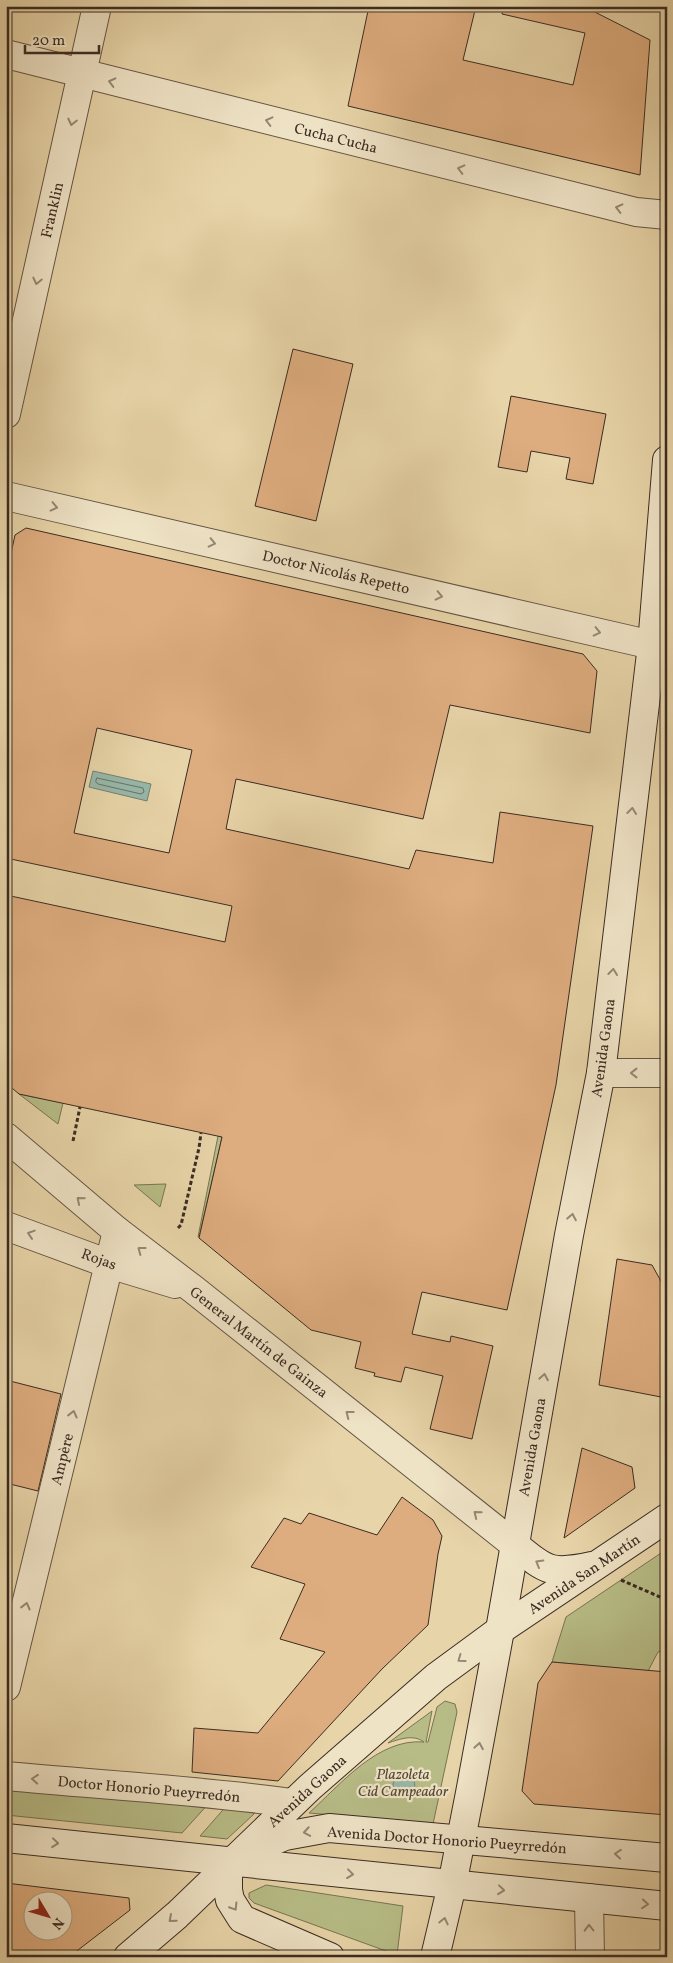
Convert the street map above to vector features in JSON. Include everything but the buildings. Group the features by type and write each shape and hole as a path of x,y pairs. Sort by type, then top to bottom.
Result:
{"main road":[{"name":"Franklin","path":"6,414 97,6"},
{"name":"Cucha Cucha","path":"6,54 83,75 636,212 667,215"},
{"name":"Avenida Gaona","path":"435,1957 452,1885 500,1630 569,1235 601,1073 659,646 667,460"},
{"name":"Doctor Nicolás Repetto","path":"6,496 659,646"},
{"path":"601,1073 667,1073"},
{"name":"General Martín de Gainza","path":"6,1137 117,1232 540,1564 558,1571 608,1571"},
{"name":"Rojas","path":"6,1226 110,1264 193,1290"},
{"name":"Ampère","path":"6,1687 117,1232"},
{"name":"Avenida San Martín","path":"500,1630 608,1571 667,1518"},
{"name":"Avenida Gaona","path":"232,1860 292,1803 436,1677 500,1630"},
{"name":"Doctor Honorio Pueyrredón","path":"6,1776 168,1789 292,1803"},
{"name":"Avenida Doctor Honorio Pueyrredón","path":"232,1860 259,1845 285,1836 329,1828 667,1858"},
{"path":"6,1838 667,1906"},
{"path":"128,1957 177,1915 232,1860"},
{"path":"232,1860 228,1876 228,1890 230,1900 242,1919 330,1957"},
{"path":"589,1898 590,1957"}],"path":[{"path":"73,1141 80,1107"},
{"path":"178,1228 181,1225 201,1132"},
{"path":"608,1571 667,1600"}],"green space":[{"path":"19,1094 63,1103 58,1124"},
{"path":"218,1136 222,1137 198,1237"},
{"path":"166,1184 160,1207 134,1185"},
{"path":"667,1549 667,1650 658,1652 648,1671 552,1662 566,1617"},
{"name":"Plazoleta Cid Campeador","path":"445,1701 455,1704 457,1712 433,1824 309,1813 347,1777 376,1755 391,1747 407,1743 424,1742 411,1738 388,1743 432,1711 426,1742 428,1742 437,1707"},
{"path":"6,1783 210,1802 182,1833 6,1815"},
{"path":"229,1803 253,1808 254,1814 227,1839 200,1836"},
{"path":"266,1885 403,1906 397,1955 254,1903 249,1898 249,1893"}],"water":[{"path":"93,771 151,784 147,801 89,787"},
{"path":"401,1774 412,1778 415,1785 411,1793 400,1796 393,1785 397,1776"}]}
